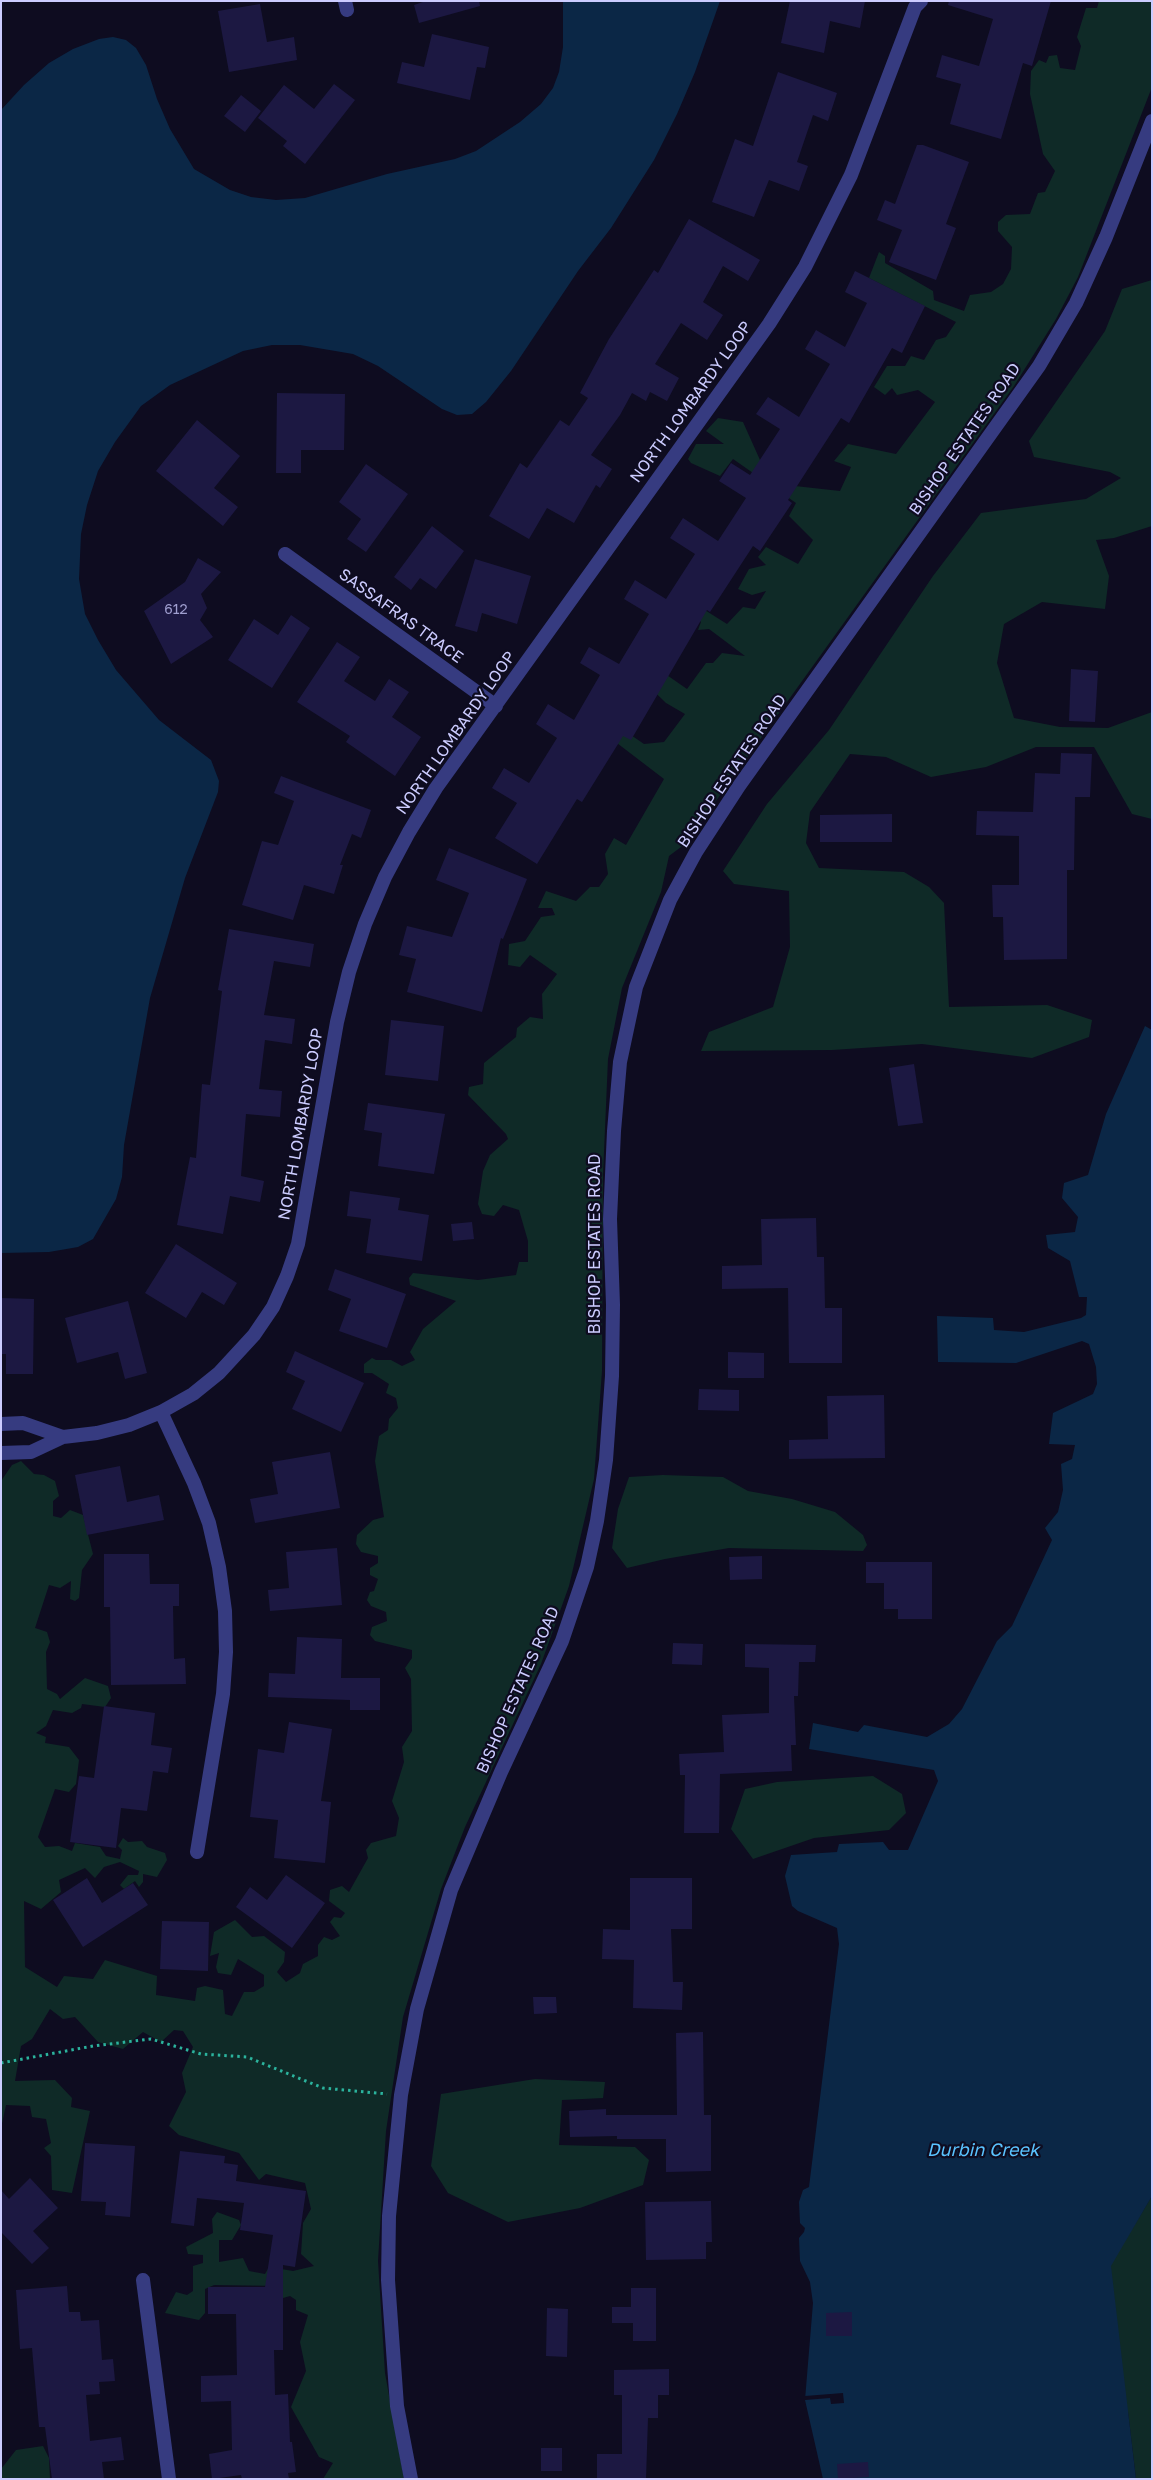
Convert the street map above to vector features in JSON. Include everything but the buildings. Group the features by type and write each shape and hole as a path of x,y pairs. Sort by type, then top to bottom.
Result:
{"street":[{"name":"NORTH LOMBARDY LOOP","path":"1,1453 31,1452 63,1437 97,1433 121,1427 161,1412 193,1394 219,1373 254,1335 273,1307 287,1276 298,1244 337,1022 349,972 365,924 385,877 409,832 436,788 769,324 805,267 850,175 916,3"},
{"name":"BISHOP ESTATES ROAD","path":"411,2479 397,2406 388,2280 389,2209 401,2095 417,2009 451,1890 497,1781 562,1641 587,1567 597,1522 606,1460 612,1376 610,1219 614,1131 619,1069 636,987 670,900 696,852 739,786 1044,358 1076,303 1106,237 1152,121"},
{"name":"SASSAFRAS TRACE","path":"285,554 496,706"},
{"path":"161,1412 194,1483 209,1523 219,1567 225,1611 226,1652 223,1694 196,1852"},
{"name":"NORTH LOMBARDY LOOP","path":"1,1424 23,1423 63,1437"},
{"path":"143,2280 169,2479"}],"path":[{"path":"1,2063 93,2046 151,2039 202,2054 247,2057 323,2088 401,2095"}],"green space":[{"path":"1099,1 1152,1 1152,87 1078,277 1056,319 1014,386 685,844 669,856 661,892 622,988 608,1059 603,1175 602,1371 594,1479 569,1586 541,1664 465,1827 441,1889 403,2017 386,2131 378,2261 385,2373 404,2479 323,2479 333,2463 319,2457 291,2407 306,2371 300,2342 308,2315 296,2310 296,2300 290,2296 283,2298 283,2286 214,2285 205,2289 205,2313 199,2320 165,2313 176,2292 187,2295 193,2291 193,2266 203,2263 203,2255 188,2254 186,2247 213,2233 212,2219 217,2212 239,2220 241,2225 232,2240 219,2240 219,2262 243,2258 249,2271 265,2274 269,2267 293,2271 314,2266 301,2254 303,2223 311,2209 305,2183 266,2174 259,2180 239,2153 179,2135 169,2126 186,2092 182,2073 193,2047 183,2031 174,2030 161,2042 143,2032 123,2049 98,2042 75,2017 63,2019 50,2009 32,2039 21,2046 15,2081 55,2080 72,2098 71,2107 90,2111 72,2193 52,2190 51,2156 44,2148 51,2143 46,2119 32,2117 30,2106 6,2105 1,2128 1,1481 12,1465 21,1461 34,1474 44,1475 55,1481 59,1496 53,1501 53,1516 61,1518 70,1510 83,1515 93,1554 82,1570 79,1598 75,1601 70,1599 71,1581 60,1588 49,1585 35,1628 47,1632 50,1642 46,1652 47,1689 57,1694 60,1699 85,1678 108,1686 111,1698 105,1707 82,1704 81,1708 72,1713 53,1710 46,1726 36,1733 46,1737 45,1743 69,1747 79,1760 76,1784 69,1792 55,1789 38,1837 45,1847 59,1846 72,1851 75,1843 100,1847 106,1856 120,1859 122,1850 118,1846 123,1838 128,1842 142,1841 147,1847 165,1853 167,1860 157,1877 143,1874 143,1882 139,1887 135,1881 124,1889 120,1885 128,1875 138,1875 139,1871 120,1862 104,1867 95,1878 85,1868 59,1880 61,1892 41,1909 24,1901 25,1967 57,1987 64,1976 93,1979 105,1960 157,1976 156,1995 195,2001 197,1988 205,1986 223,1990 225,2014 232,2016 244,1992 254,1992 264,1986 264,1975 238,1959 231,1975 218,1973 216,1967 219,1953 210,1956 214,1932 235,1920 252,1937 264,1936 285,1952 284,1962 277,1972 286,1982 300,1973 303,1964 318,1956 318,1945 324,1937 332,1940 340,1936 330,1922 334,1917 341,1918 345,1913 329,1901 330,1890 342,1886 349,1892 368,1858 366,1850 371,1843 396,1836 399,1818 392,1801 404,1762 402,1747 412,1731 411,1679 405,1668 412,1658 412,1650 375,1641 370,1635 372,1627 387,1621 386,1612 371,1606 367,1600 370,1592 374,1591 378,1579 370,1575 370,1568 378,1563 378,1556 361,1552 356,1544 357,1535 373,1520 384,1517 375,1461 379,1436 388,1430 389,1419 398,1408 396,1398 386,1393 389,1384 372,1373 364,1373 364,1364 372,1358 376,1360 391,1360 402,1366 415,1360 410,1352 423,1329 456,1301 410,1285 409,1278 413,1273 478,1280 516,1275 519,1262 528,1262 528,1241 519,1210 503,1205 494,1216 482,1214 478,1204 483,1171 490,1155 508,1139 506,1134 468,1095 469,1087 483,1084 484,1063 516,1037 517,1028 530,1017 543,1019 542,994 557,974 530,955 520,967 508,965 509,944 525,941 541,917 555,915 552,908 538,908 546,891 576,901 590,887 599,887 608,874 605,854 614,838 626,845 664,779 613,740 628,733 644,744 664,742 685,714 666,703 631,669 651,664 687,689 706,663 713,663 722,653 745,656 709,629 698,630 701,622 694,614 700,607 727,624 743,607 755,609 766,591 752,595 738,589 749,569 766,565 758,557 766,547 798,564 813,540 789,516 796,503 733,459 720,476 691,463 688,459 696,444 724,444 706,431 718,418 743,422 760,460 795,486 840,491 851,467 834,461 848,444 896,454 935,402 918,390 897,395 892,388 885,395 874,387 887,366 905,366 911,356 924,360 936,340 946,337 956,322 869,278 879,252 885,256 885,263 933,291 934,300 964,311 970,295 991,292 1003,284 1011,269 1012,247 998,231 998,222 1006,215 1030,214 1038,193 1045,192 1055,171 1043,154 1030,94 1031,71 1039,60 1046,63 1049,56 1057,55 1060,68 1075,70 1081,46 1077,37 1086,8 1097,8"},
{"path":"1152,280 1152,526 1114,538 1096,540 1109,576 1105,609 1042,602 1004,624 997,663 1014,718 1060,727 1108,728 1152,712 1152,819 1132,814 1094,747 1036,747 986,767 931,777 886,757 850,754 810,812 806,843 819,868 904,872 929,887 944,903 949,1007 1047,1005 1092,1020 1089,1037 1032,1058 922,1044 832,1050 701,1051 709,1032 773,1007 790,947 789,891 734,884 723,871 767,804 829,730 933,576 981,513 1086,499 1121,478 1110,472 1034,457 1029,441 1105,331 1122,289"},
{"path":"663,1475 723,1477 748,1491 792,1499 835,1512 863,1535 867,1545 863,1551 729,1548 665,1559 627,1568 612,1548 618,1509 629,1477"},
{"path":"873,1776 902,1794 906,1813 889,1830 814,1838 753,1859 731,1829 745,1789 777,1782"},
{"path":"535,2079 605,2082 603,2098 562,2100 559,2145 635,2147 649,2160 643,2185 580,2208 508,2222 448,2193 431,2166 441,2094"},
{"path":"1152,2196 1152,2479 1136,2479 1128,2412 1077,2320"},
{"path":"43,2446 49,2458 50,2479 1,2479 1,2469 16,2450"}],"water":[{"path":"563,1 720,1 695,72 654,160 611,228 578,271 511,371 486,402 472,414 457,415 442,409 378,366 353,354 300,345 272,345 243,351 170,385 141,406 115,442 98,471 87,505 81,534 79,579 85,614 116,670 159,720 211,760 219,781 218,792 185,878 150,998 124,1145 122,1177 116,1199 93,1239 78,1247 49,1252 1,1253 1,110 24,85 49,63 73,49 99,39 113,37 126,40 136,48 146,65 157,99 170,129 194,169 230,190 251,197 276,200 305,198 387,174 455,159 476,151 520,122 541,104 553,88 559,72 563,47"},
{"name":"Durbin Creek","path":"1145,1026 1152,1030 1152,2196 1111,2266 1136,2479 823,2479 805,2400 813,2303 810,2282 800,2261 799,2238 805,2228 800,2223 799,2202 803,2190 809,2187 839,1944 837,1928 798,1911 792,1906 785,1876 791,1855 837,1852 839,1844 883,1842 889,1850 908,1850 938,1781 934,1770 809,1749 813,1723 858,1732 864,1725 927,1737 949,1724 962,1709 997,1641 1012,1626 1052,1540 1045,1528 1058,1512 1063,1490 1061,1464 1072,1459 1075,1445 1049,1444 1053,1413 1093,1394 1097,1384 1096,1367 1089,1344 1082,1341 1016,1363 938,1362 937,1316 993,1318 994,1330 1024,1332 1081,1318 1086,1315 1087,1297 1079,1297 1070,1261 1048,1248 1046,1235 1075,1232 1078,1217 1062,1198 1064,1183 1088,1175 1106,1114"}],"pier":[{"path":"843,2393 844,2403 831,2404 830,2398 805,2400 805,2396"}]}
